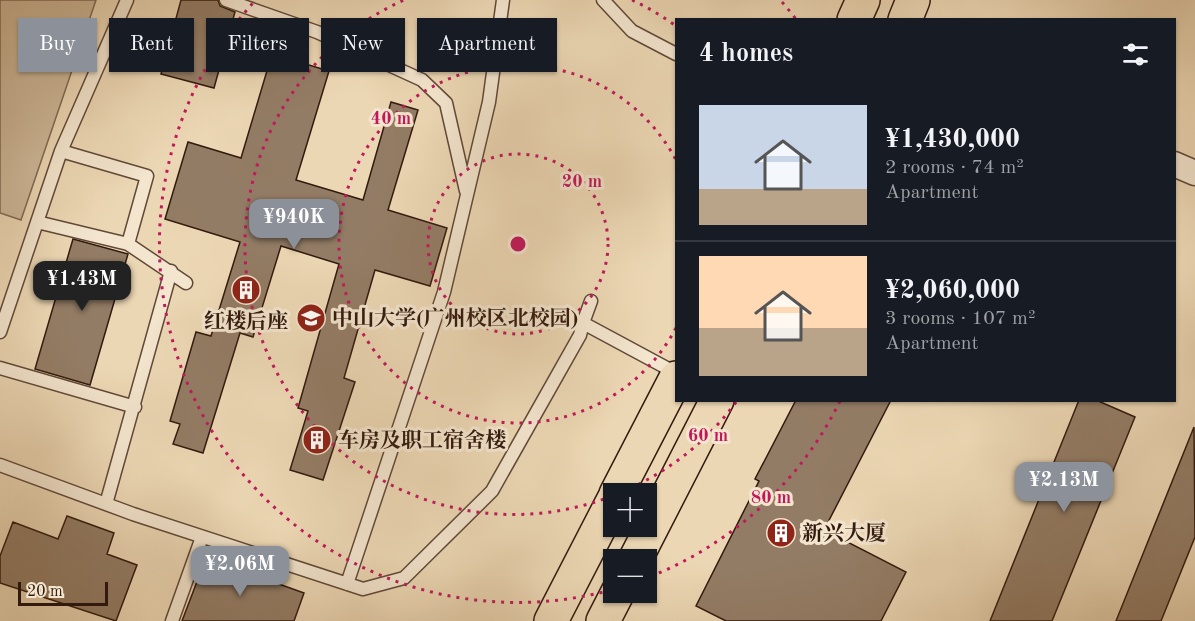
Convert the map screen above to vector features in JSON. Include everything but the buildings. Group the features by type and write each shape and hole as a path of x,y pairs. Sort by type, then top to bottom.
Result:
{"main road":[{"path":"855,18 863,0"},
{"path":"906,18 913,0"},
{"path":"622,483 675,380"},
{"path":"641,549 716,402"},
{"path":"551,621 603,520"},
{"path":"603,621 612,603"}],"street":[{"path":"1176,165 1195,173"}],"lane":[{"path":"0,332 61,151 127,0"},
{"path":"226,0 317,32 422,80 446,103 467,193"},
{"path":"347,584 447,280 489,102 503,0"},
{"path":"603,0 632,31 675,53"},
{"path":"61,151 147,177 128,244"},
{"path":"37,222 128,244 186,283"},
{"path":"106,504 171,272"},
{"path":"0,465 202,537 363,589 404,578 492,491 580,334 591,301"},
{"path":"583,323 675,373"},
{"path":"0,368 135,407"},
{"path":"172,621 202,537"}],"shaded area":[{"path":"0,0 96,0 90,18 18,18 18,72 71,72 21,220 0,213"}],"place":[{"name":"红楼后座","path":"246,290"},
{"name":"中山大学(广州校区北校园)","path":"311,318"},
{"name":"车房及职工宿舍楼","path":"317,440"},
{"name":"新兴大厦","path":"781,533"}]}
